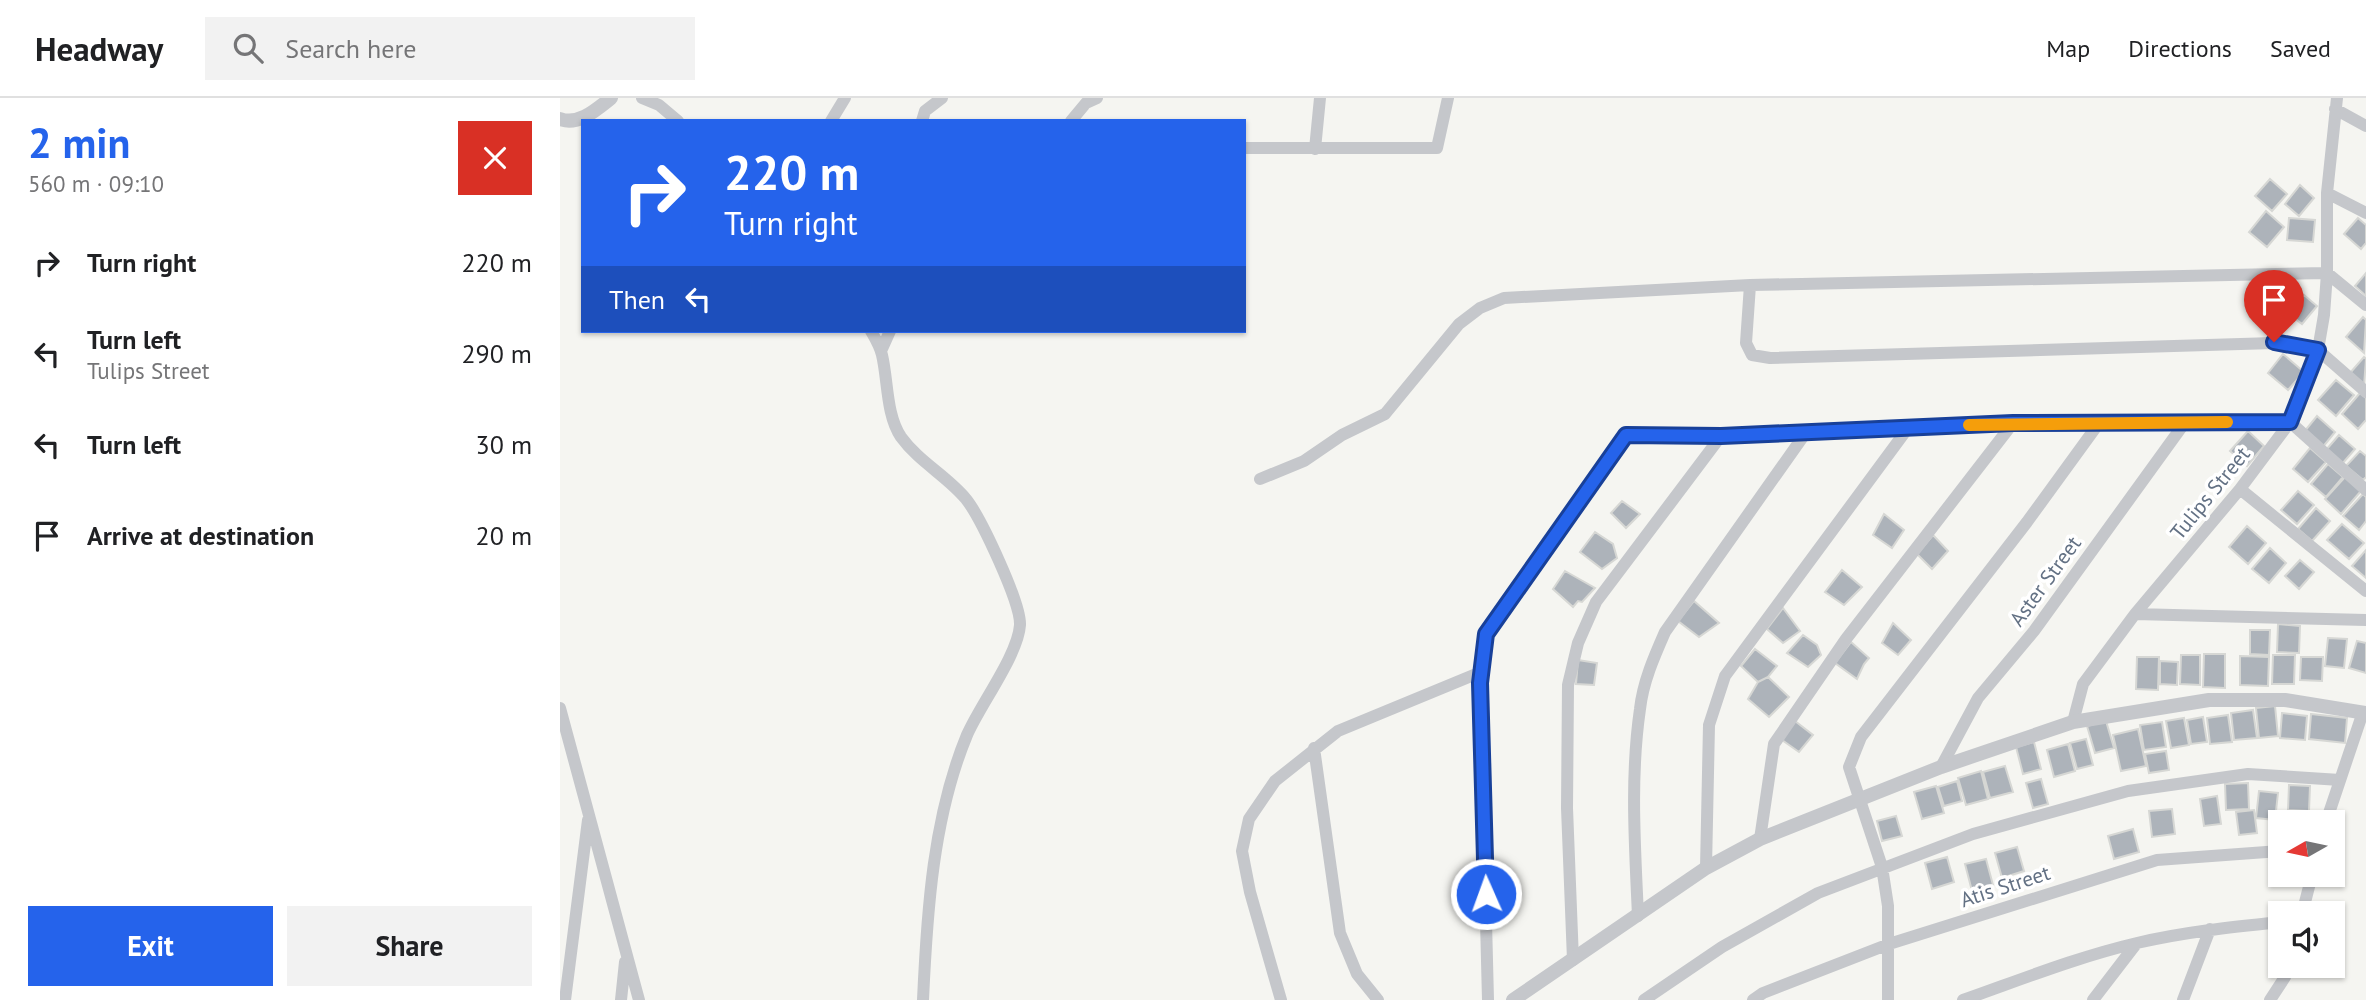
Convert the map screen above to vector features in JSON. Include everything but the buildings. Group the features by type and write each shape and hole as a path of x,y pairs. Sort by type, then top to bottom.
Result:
{"street":[{"path":"560,119 568,122 589,115 611,98"},
{"path":"642,98 659,105 676,119"},
{"path":"832,119 845,98"},
{"path":"923,119 925,111 942,98"},
{"path":"1073,119 1086,103 1097,98"},
{"path":"1315,149 1320,98"},
{"path":"1246,148 1437,148 1448,98"},
{"path":"2336,104 2366,126"},
{"name":"Tulips Street","path":"2073,722 2083,684 2136,614 2240,489 2290,422 2318,350 2327,273 2327,193 2336,104"},
{"path":"2327,193 2366,213"},
{"path":"1261,479 1304,461 1342,435 1385,414 1459,324 1480,307 1504,298 1750,285 2327,273 2366,305"},
{"path":"1750,285 1746,343 1752,355 1770,358 2274,342 2318,350 2366,392"},
{"path":"872,333 881,351 891,407 900,435 929,468 966,499 1015,598 1020,625 1012,650 967,735 944,800 925,945 923,1000"},
{"path":"881,351 889,333"},
{"name":"Aster Street","path":"1941,767 1978,698 2034,631 2186,421"},
{"path":"1488,1000 1480,672 1486,634 1626,435 1721,436 2013,423 2290,422 2366,490"},
{"path":"1760,839 1774,744 1846,639 2013,423"},
{"path":"1888,1000 1888,906 1882,867 1849,768 1861,737 2027,522 2099,423"},
{"path":"1706,867 1709,725 1725,676 1908,428"},
{"path":"1638,916 1633,792 1640,708 1649,669 1665,632 1807,431"},
{"path":"1573,960 1567,808 1569,685 1578,643 1596,602 1721,436"},
{"path":"2240,489 2366,591"},
{"path":"2136,614 2366,620"},
{"path":"1281,1000 1250,892 1242,851 1249,819 1275,780 1338,731 1480,672"},
{"path":"1513,1000 1706,867 1760,839 1941,767 2073,722 2209,700 2286,700 2364,713 2330,810"},
{"path":"560,708 639,1000"},
{"path":"1314,748 1340,933 1357,974 1378,1000"},
{"path":"1644,1000 1722,947 1818,893 1973,834 2129,791 2248,774 2340,780"},
{"path":"565,1000 589,813"},
{"name":"Atis Street","path":"1753,1000 1763,993 1889,944 2157,860 2268,852"},
{"path":"1963,1000 2136,943 2210,929 2268,923"},
{"path":"2183,1000 2210,929"},
{"path":"2093,1000 2136,943"},
{"path":"621,1000 626,955"},
{"path":"2270,1000 2284,978"}],"slow traffic":[{"path":"1969,425 2227,422"}],"route":[{"path":"1486,894 1480,683 1486,634 1626,435 1721,436 2013,423 2290,422 2318,350 2274,342"}]}
